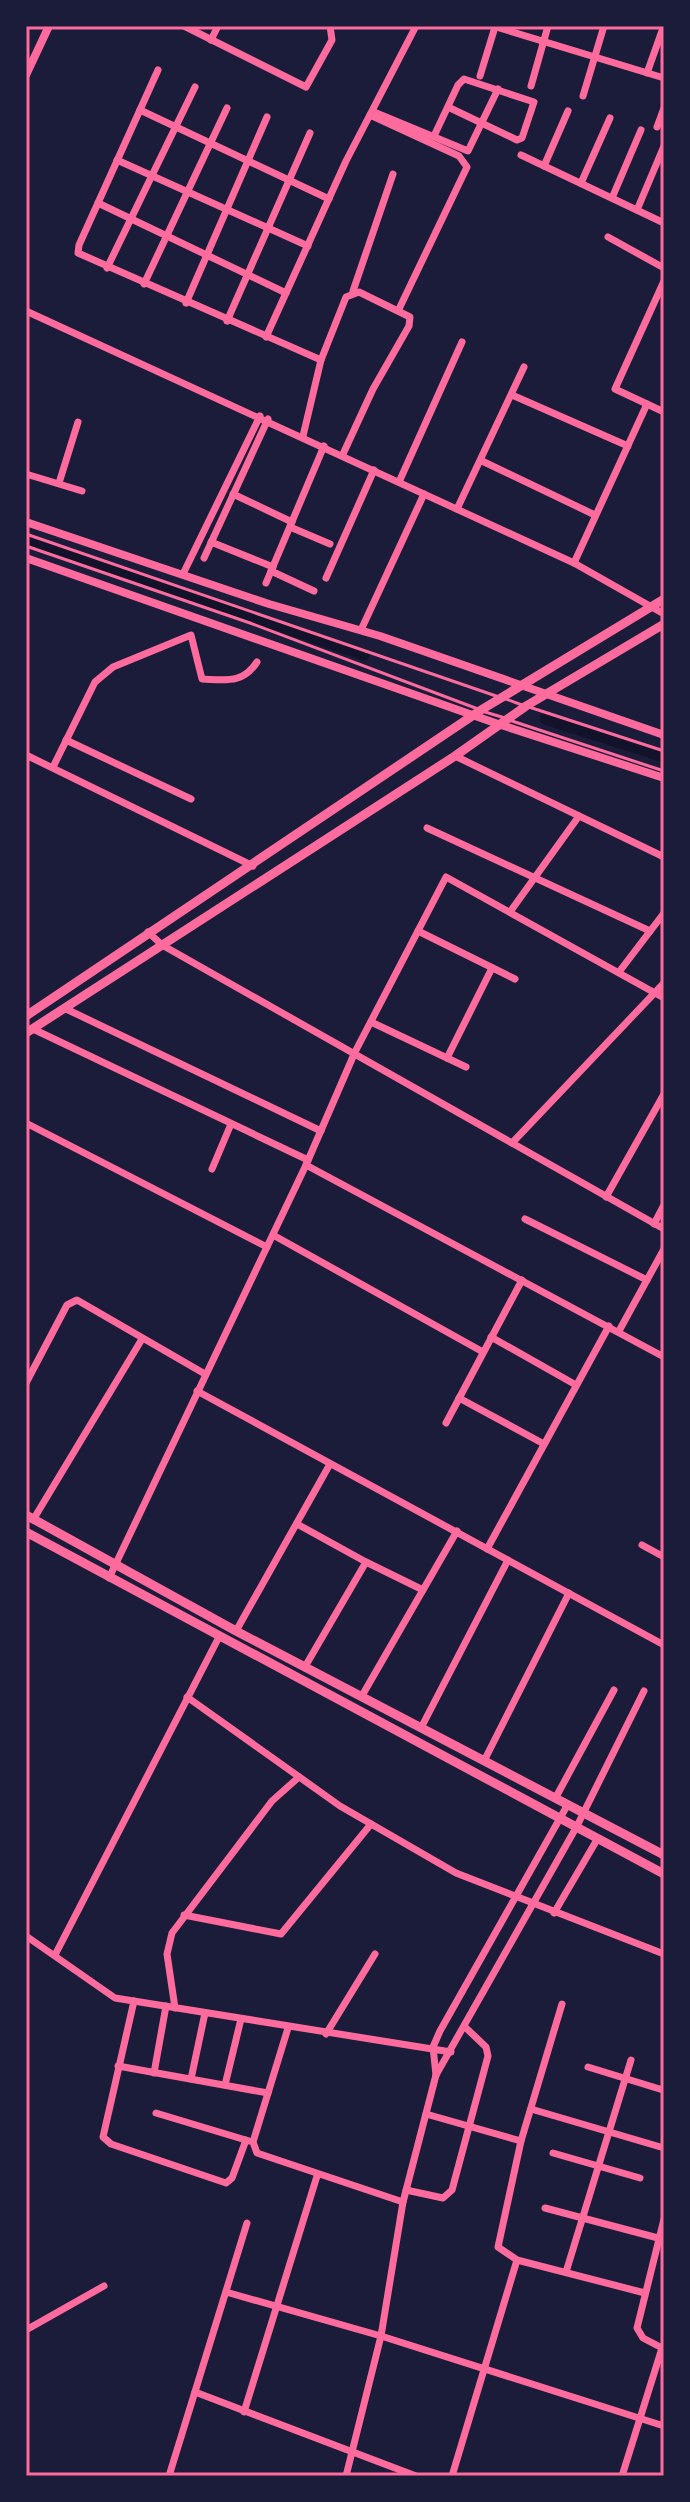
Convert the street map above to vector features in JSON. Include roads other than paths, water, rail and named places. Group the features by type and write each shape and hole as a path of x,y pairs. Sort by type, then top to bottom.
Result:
{"main road":[{"path":"26,1016 478,713 664,599"},
{"path":"29,1031 455,756 526,706 664,624"},
{"path":"30,1517 236,1631 363,1694 664,1855"},
{"path":"26,1532 664,1874"}],"street":[{"path":"26,75 49,26"},
{"path":"184,26 306,87 332,40 330,26"},
{"path":"211,40 218,26"},
{"path":"266,337 329,199 416,26"},
{"path":"480,76 494,26 664,78"},
{"path":"531,86 548,26"},
{"path":"583,96 604,26"},
{"path":"647,73 664,28 657,26"},
{"path":"158,70 78,249 81,256 321,360"},
{"path":"434,136 461,80 534,102 522,138 517,140 448,107"},
{"path":"107,268 195,87"},
{"path":"371,113 468,151 498,89"},
{"path":"144,284 227,108"},
{"path":"657,127 664,108"},
{"path":"140,110 329,199"},
{"path":"544,166 568,111"},
{"path":"371,113 459,156 467,167 399,309"},
{"path":"186,303 267,117"},
{"path":"581,183 610,118"},
{"path":"612,198 641,130"},
{"path":"227,321 310,133"},
{"path":"637,210 664,146"},
{"path":"521,155 664,223"},
{"path":"117,160 308,246"},
{"path":"303,436 321,360 346,297 353,291 393,174"},
{"path":"98,203 286,293"},
{"path":"608,237 664,268"},
{"path":"664,281 615,389 664,412"},
{"path":"343,454 409,326 410,317 399,309 353,291"},
{"path":"26,311 264,417 574,563 664,614"},
{"path":"399,482 462,342"},
{"path":"457,509 524,367"},
{"path":"512,395 628,446"},
{"path":"574,563 647,404"},
{"path":"204,558 264,417"},
{"path":"183,574 264,417"},
{"path":"59,483 78,422"},
{"path":"266,583 324,446"},
{"path":"482,461 595,515"},
{"path":"326,578 374,470"},
{"path":"26,474 82,491"},
{"path":"233,494 330,544"},
{"path":"361,630 424,494"},
{"path":"26,522 361,630 664,735"},
{"path":"211,542 314,591"},
{"path":"26,558 664,778"},
{"path":"53,767 95,682 113,667 191,635 202,679 236,681 249,675 257,662"},
{"path":"66,740 191,799"},
{"path":"26,755 253,866"},
{"path":"455,756 664,857"},
{"path":"510,912 579,816"},
{"path":"427,828 650,931"},
{"path":"109,1578 307,1163 355,1052 446,877 664,998"},
{"path":"619,972 664,913"},
{"path":"418,931 515,979"},
{"path":"148,932 162,945 664,1229"},
{"path":"447,1058 492,968"},
{"path":"512,1143 664,983"},
{"path":"64,1008 321,1131"},
{"path":"371,1022 466,1067"},
{"path":"29,1031 231,1124 307,1163 664,1357"},
{"path":"606,1197 664,1094"},
{"path":"26,1123 267,1247"},
{"path":"212,1169 231,1124"},
{"path":"654,1224 664,1205"},
{"path":"525,1219 647,1280"},
{"path":"273,1235 483,1352"},
{"path":"619,1331 664,1249"},
{"path":"446,1423 522,1280"},
{"path":"26,1381 71,1301 82,1301 205,1374"},
{"path":"487,1549 609,1326"},
{"path":"491,1337 576,1385"},
{"path":"30,1517 142,1339"},
{"path":"197,1391 664,1645"},
{"path":"459,1398 544,1444"},
{"path":"236,1631 330,1464"},
{"path":"297,1524 423,1590"},
{"path":"363,1694 457,1531"},
{"path":"642,1545 664,1557"},
{"path":"422,1726 508,1560"},
{"path":"306,1665 366,1562"},
{"path":"485,1759 569,1593"},
{"path":"55,1955 219,1637"},
{"path":"556,1797 614,1690"},
{"path":"346,2476 381,2336 403,2202 436,2075 577,1826 644,1691"},
{"path":"187,1697 299,1777 371,1824 456,1873 664,1954"},
{"path":"154,2073 171,2007 167,1947 184,1915 272,1801 299,1777"},
{"path":"436,2075 433,2047 514,1896 568,1804"},
{"path":"184,1915 281,1934 371,1824"},
{"path":"554,1913 598,1838"},
{"path":"26,1936 115,1998 451,2052"},
{"path":"326,2034 375,1954"},
{"path":"134,2001 102,2133 111,2144 226,2183 232,2178 250,2141 288,2028"},
{"path":"562,2004 521,2141 498,2247 517,2260 645,2293"},
{"path":"191,2079 205,2013"},
{"path":"225,2085 241,2019"},
{"path":"406,2190 443,2198 450,2195 488,2052 465,2027"},
{"path":"566,2272 631,2060"},
{"path":"118,2066 268,2093"},
{"path":"588,2067 663,2090"},
{"path":"531,2109 664,2148"},
{"path":"156,2113 250,2141 263,2157 403,2202"},
{"path":"426,2114 521,2141"},
{"path":"553,2153 640,2178"},
{"path":"244,2412 317,2176"},
{"path":"545,2208 658,2238"},
{"path":"622,2476 663,2349 643,2338 637,2328 660,2250 658,2238 664,2219"},
{"path":"169,2476 247,2223"},
{"path":"452,2476 517,2260"},
{"path":"26,2330 104,2286"},
{"path":"226,2292 381,2336 664,2426"},
{"path":"195,2392 416,2476"}],"lane":[{"path":"26,534 664,751"},
{"path":"26,546 250,623 478,713"},
{"path":"502,722 664,771"}],"waterway":[{"path":"26,539 364,655"},
{"path":"545,719 664,757"}]}
